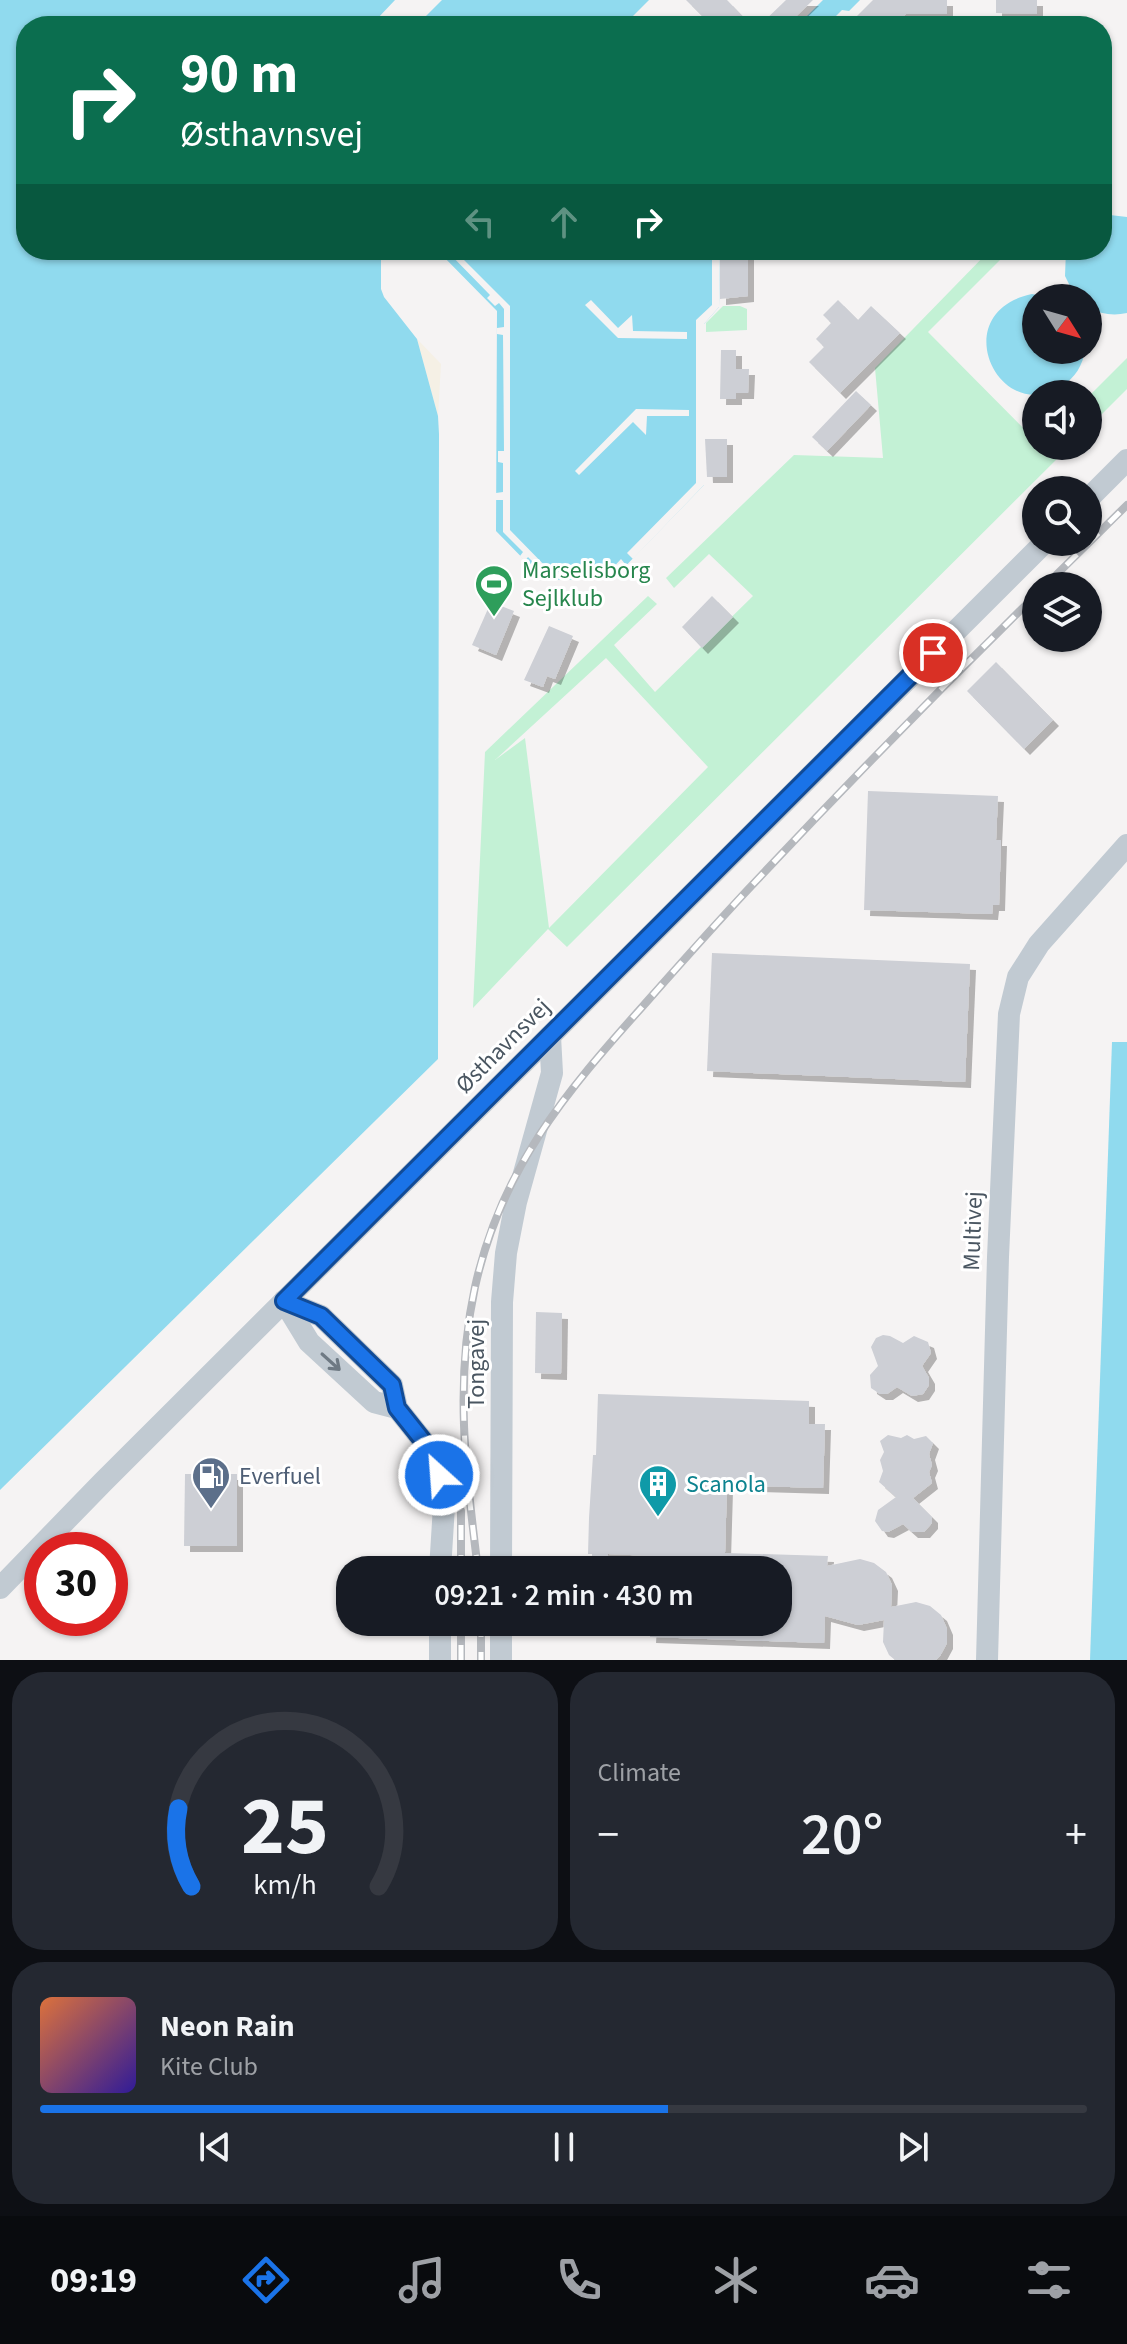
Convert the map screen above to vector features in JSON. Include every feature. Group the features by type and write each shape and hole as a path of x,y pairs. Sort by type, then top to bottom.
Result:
{"street":[{"path":"1102,485 1127,460"},
{"name":"Østhavnsvej","path":"0,1588 1031,556"},
{"name":"Multivej","path":"987,1660 998,1257 1009,1014 1018,977 1039,944 1127,845"},
{"name":"Tongavej","path":"501,1556 502,1302 506,1253 516,1202 552,1073 550,1036"},
{"path":"284,1301 309,1342 374,1402 397,1408 432,1452 444,1506 441,1556"},
{"path":"440,1636 440,1660"},
{"path":"501,1636 501,1660"}],"green space":[{"path":"980,260 1000,260 928,332 1022,427 1022,460 1056,460 1040,476 1022,476 1022,494 567,947 548,929 473,1008 485,752 648,596 657,604 614,645 655,692 753,596 709,554 674,588 666,578 794,455 883,458 875,368","holes":["606,658 708,767 549,928 525,738 495,760"]},
{"path":"723,306 747,309 747,330 706,332 706,323"},
{"path":"1127,358 1127,389 1102,414 1102,383"}],"sand":[{"path":"417,339 441,364 438,416"}],"water":[{"path":"0,0 395,0 380,16 16,16 16,260 381,260 384,297 417,339 438,416 439,434 438,1059 0,1490"},
{"path":"442,0 649,0 633,16 426,16"},
{"path":"823,0 860,0 849,11 842,10 836,16 807,16"},
{"path":"1112,215 1127,217 1127,313 1102,313 1102,284 1069,284 1065,276 1066,260 1112,260"},
{"path":"447,260 720,260 719,307 704,324 704,485 613,579 544,580 496,531 497,311"},
{"path":"1022,298 1022,364 1081,364 1071,379 1022,380 1022,392 1001,380 990,362 986,342 991,322 1006,305"},
{"path":"1112,1042 1127,1042 1127,1660 1090,1660"}],"pier":[{"path":"456,260 464,260 510,306 510,530 551,572 609,572 621,559 626,565 611,577 576,580 575,577 548,577 528,557 525,561 520,556 523,552 503,532 503,500 496,500 496,493 503,492 503,463 498,462 498,451 504,451 503,335 497,334 497,328 504,327 504,309 487,298 490,295"},
{"path":"712,260 720,260 719,307 704,324 704,485 633,559 627,553 696,483 696,320 712,305"},
{"path":"591,300 618,328 632,315 633,331 687,332 687,339 618,338 585,305"},
{"path":"636,409 689,410 689,416 647,416 646,435 633,422 579,475 575,471"}],"building":[{"path":"686,0 727,0 742,16 702,16"},
{"path":"786,0 813,0 796,16 769,16"},
{"path":"873,0 947,0 947,14 857,16"},
{"path":"996,0 1037,0 1037,14 996,13"},
{"path":"720,260 748,260 748,296 720,299"},
{"path":"838,300 858,320 871,306 900,333 840,393 809,362 824,347 816,339 831,323 823,315"},
{"path":"721,350 736,350 736,369 749,369 748,393 736,393 736,399 720,399"},
{"path":"856,391 871,405 827,451 812,437"},
{"path":"705,439 727,439 727,477 707,477"},
{"path":"712,596 733,617 702,648 682,627"},
{"path":"491,602 514,611 496,655 472,645"},
{"path":"549,626 573,636 555,679 547,676 543,687 524,680"},
{"path":"996,662 1053,720 1024,749 967,691"},
{"path":"868,791 998,796 996,840 1001,840 999,905 993,905 992,914 864,910"},
{"path":"712,953 970,964 965,1082 707,1071"},
{"path":"536,1312 562,1313 561,1374 535,1373"},
{"path":"883,1335 903,1343 914,1336 928,1342 931,1353 922,1366 929,1378 929,1385 923,1394 912,1396 897,1387 887,1394 880,1394 871,1388 870,1375 878,1366 871,1347 876,1338"},
{"name":"Scanola","path":"598,1394 809,1401 809,1424 825,1424 823,1488 727,1485 725,1553 828,1556 827,1566 860,1559 874,1563 886,1572 892,1585 891,1607 916,1602 930,1606 941,1615 947,1629 947,1643 940,1656 936,1660 895,1660 883,1642 884,1620 858,1625 825,1616 824,1643 650,1637 792,1636 792,1556 588,1554 593,1455 596,1455"},
{"path":"888,1435 901,1438 907,1435 914,1439 926,1436 933,1443 929,1454 932,1483 913,1498 932,1517 932,1523 924,1532 912,1532 903,1524 888,1532 882,1531 875,1521 878,1510 896,1497 879,1482 883,1471 880,1460 884,1452 880,1441"},
{"name":"Everfuel","path":"185,1474 237,1474 237,1546 184,1546"}],"railway":[{"path":"1059,572 1127,505"},
{"path":"476,1556 466,1463 465,1358 475,1287 486,1245 519,1169 562,1102 614,1038 742,895 1022,609"},
{"path":"461,1511 461,1556"},
{"path":"461,1636 461,1660"},
{"path":"481,1636 481,1660"}],"place":[{"name":"Marselisborg Sejlklub","path":"494,618"},
{"name":"Everfuel","path":"211,1510"},
{"name":"Scanola","path":"658,1518"}],"route":[{"path":"439,1475 432,1452 397,1408 392,1385 321,1316 284,1301 933,653"}]}
